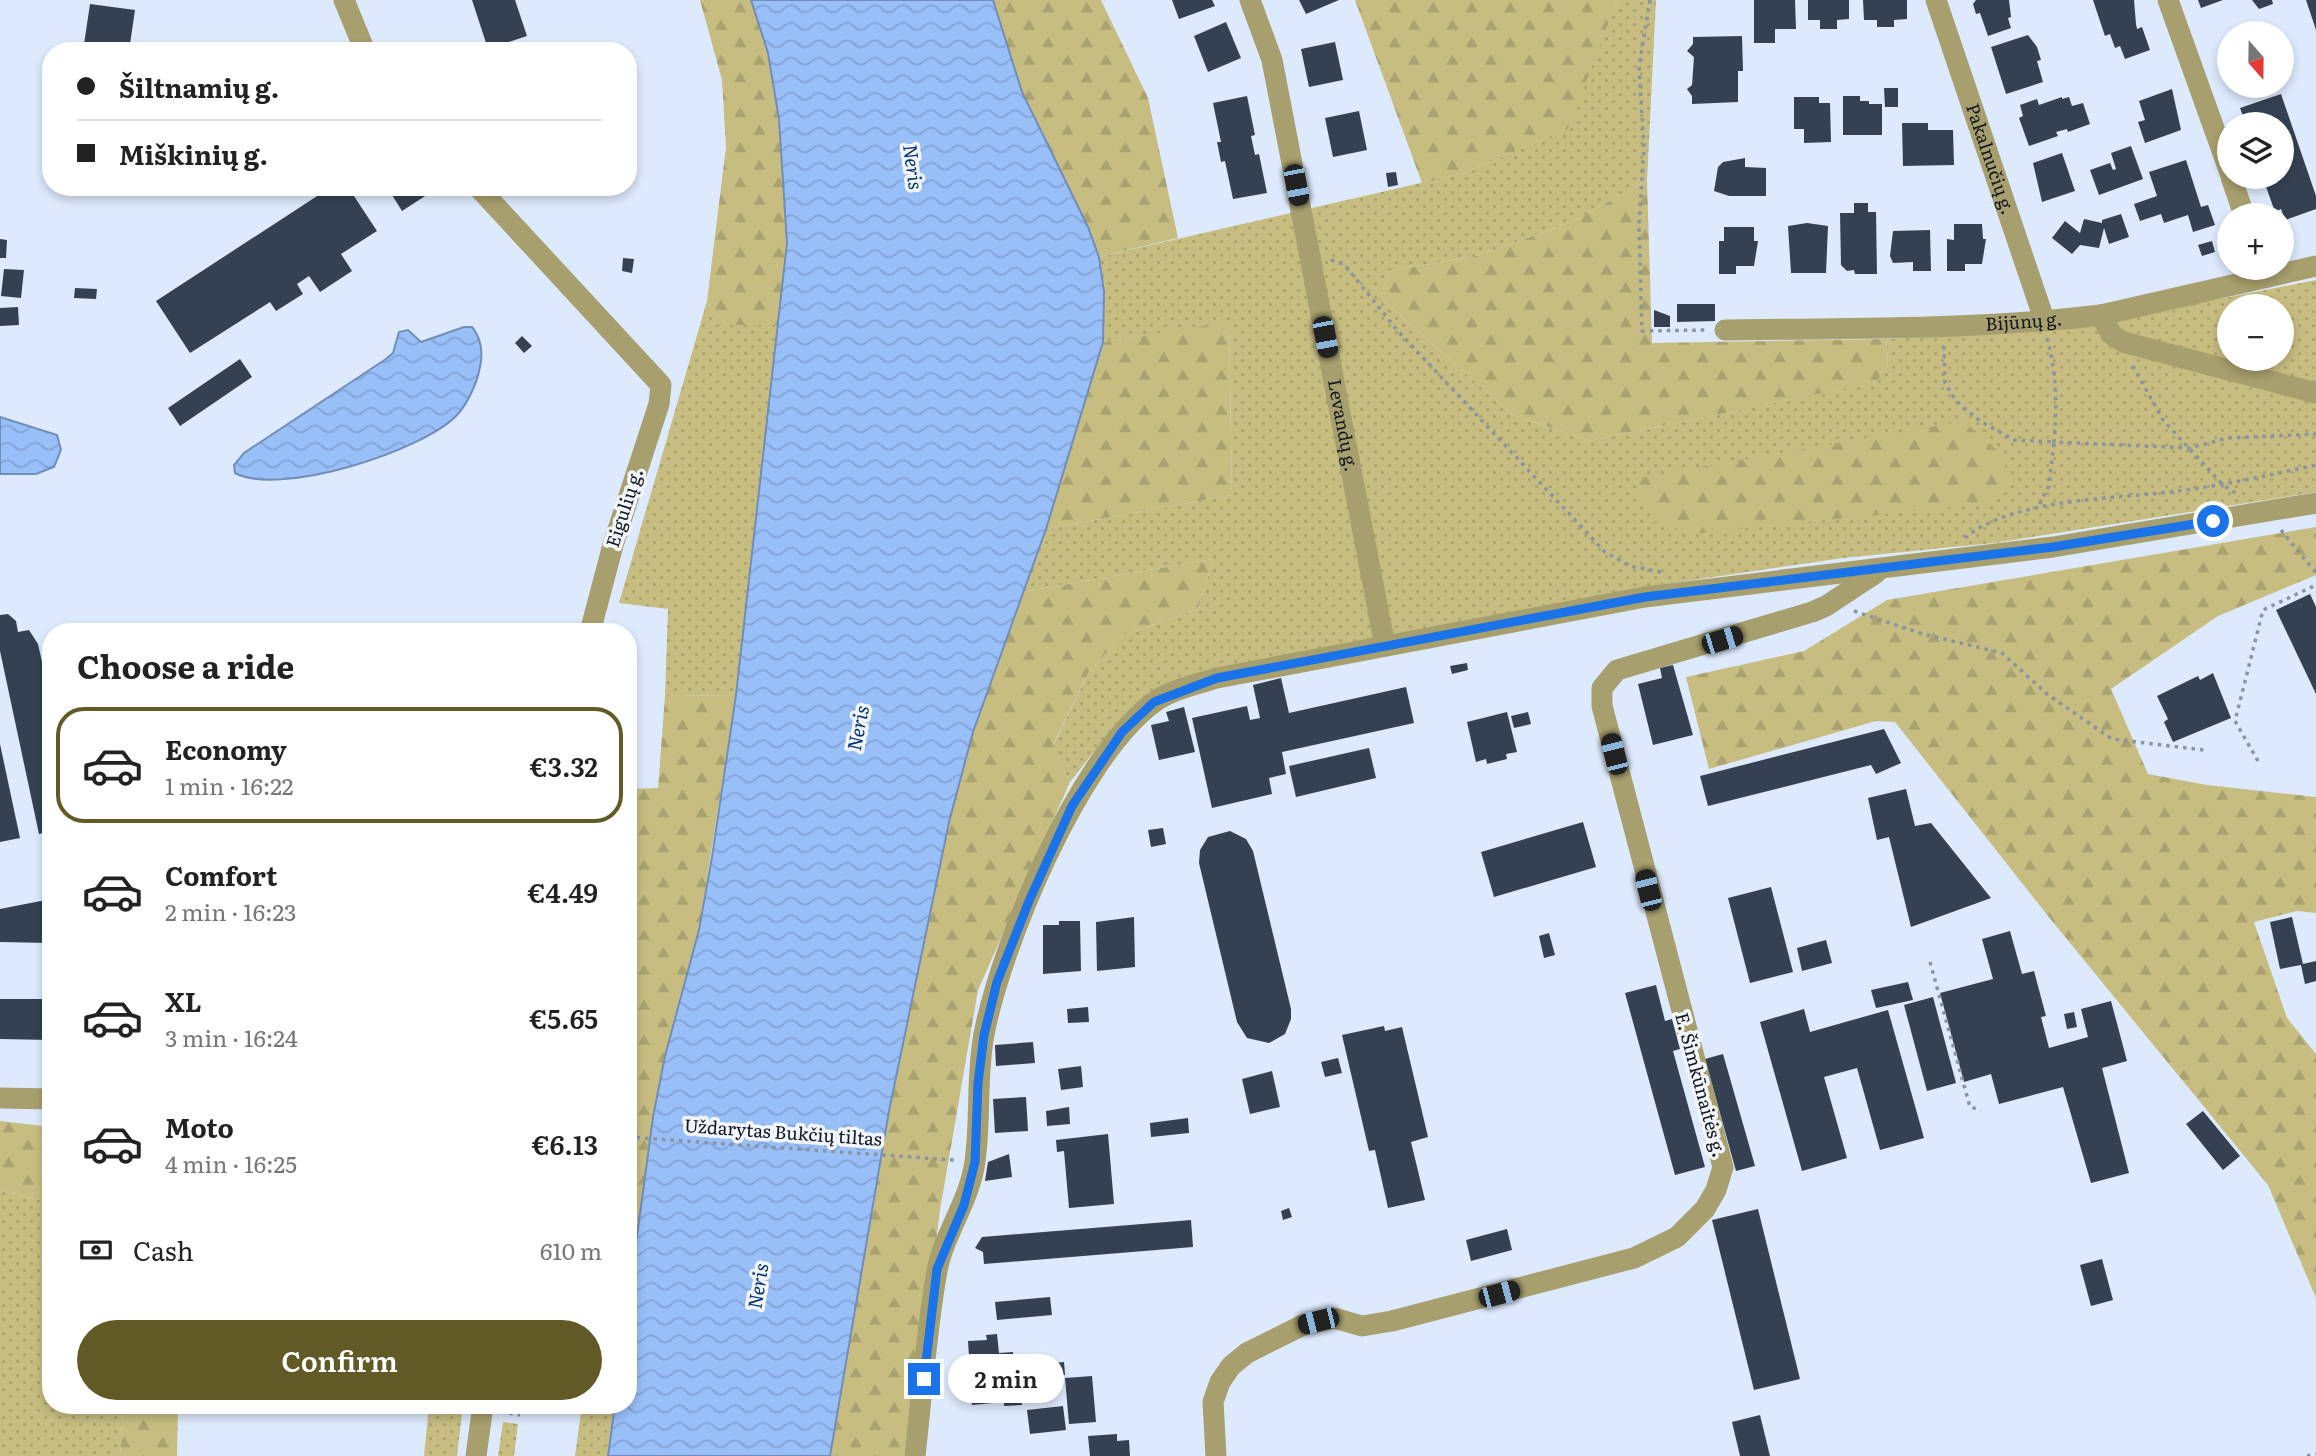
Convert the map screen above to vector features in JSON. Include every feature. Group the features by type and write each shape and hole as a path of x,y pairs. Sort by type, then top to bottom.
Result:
{"street":[{"path":"344,0 361,42"},
{"name":"Levandų g.","path":"1250,0 1272,60 1385,646"},
{"name":"Pakalnučių g.","path":"1936,0 2044,319"},
{"path":"2168,0 2217,138"},
{"name":"Eigulių g.","path":"486,196 661,385 659,404 613,545 592,623"},
{"name":"Bijūnų g.","path":"2294,269 2316,266"},
{"name":"Bijūnų g.","path":"1725,330 1943,326 2101,315 2238,280"},
{"path":"2101,315 2111,334 2123,342 2316,393"},
{"path":"915,1456 937,1269 964,1205 975,1162 978,1083 984,1035 997,982 1072,806 1102,758 1154,702 1217,678 1645,597 2053,547 2316,503"},
{"path":"1826,606 1881,570"},
{"name":"E. Šimkūnaitės g.","path":"1216,1456 1212,1412 1220,1382 1231,1366 1275,1336 1334,1318 1362,1326 1392,1321 1634,1258 1677,1237 1705,1209 1716,1190 1723,1167 1652,906 1602,706 1602,688 1617,670 1826,606"},
{"path":"0,1097 42,1099"},
{"path":"476,1456 482,1414"}],"path":[{"path":"1650,0 1639,67 1644,148 1639,225 1642,331 1725,330"},
{"path":"1311,260 1344,264 1396,330 1605,552 1630,566 1672,575"},
{"path":"2038,508 2049,486 2058,396 2055,366 2044,319"},
{"path":"1943,326 1945,383 1956,401 1980,421 2014,440 2189,448 2228,438 2316,434"},
{"path":"2123,342 2125,352 2163,419 2223,485 2266,512 2316,573"},
{"path":"1943,561 1961,541 1989,522 2038,508 2223,485 2316,465"},
{"path":"2258,761 2235,721 2263,610 2316,585"},
{"path":"1826,606 1847,608 1923,634 2002,653 2048,694 2112,739 2204,750"},
{"path":"1930,962 1970,1107 1981,1110"},
{"name":"Uždarytas Bukčių tiltas","path":"637,1138 935,1158"},
{"path":"2307,1456 2316,1454"}],"green space":[{"path":"700,0 751,0 768,53 779,119 787,243 779,325 727,325 712,311 707,301 726,147 722,80"},
{"path":"993,0 1101,0 1148,98 1178,238 1099,257 1088,227 1022,92"},
{"path":"1355,0 1617,0 1568,129 1464,173 1422,183"},
{"path":"1617,0 1656,0 1647,180 1574,221 1481,255 1390,271 1381,294 1386,303 1513,415 1589,441 1875,382 1888,365 1886,339 2071,328 2217,299 2217,371 2294,371 2294,294 2245,294 2316,280 2316,492 1994,543 1843,558 1652,586 1270,658 1110,732 1070,782 1053,746 1089,672 1123,635 1198,609 1213,559 1022,592 1046,529 1232,495 1229,323 1103,342 1104,292 1099,257 1464,173 1567,129"},
{"path":"1647,180 1652,343 1886,339 1888,365 1876,382 1589,441 1513,415 1386,303 1381,294 1390,271 1481,255 1574,221"},
{"path":"707,301 712,311 727,325 779,325 736,695 665,696 668,609 619,603"},
{"path":"1229,322 1232,495 1046,529 1103,342"},
{"path":"1964,421 2006,458 2008,483 1993,503 1691,534 1654,521 1632,479"},
{"path":"2316,527 2316,575 2218,616 2111,689 2148,774 2207,785 2316,797 2316,913 2297,911 2254,922 2287,1018 2316,1054 2316,1298 2268,1185 2052,921 1895,722 1876,721 1709,769 1686,677 1804,651 1887,600"},
{"path":"1213,559 1198,609 1123,635 1089,672 1053,745 1070,782 978,990 940,1210 909,1456 830,1456 889,1111 949,822 973,732 1022,592"},
{"path":"736,695 699,929 665,1056 653,1117 637,1236 637,789 658,788 665,696"},
{"path":"0,1121 42,1126 42,1201 0,1190"},
{"path":"0,1190 42,1201 42,1414 122,1414 120,1456 0,1456"},
{"path":"122,1414 178,1414 177,1456 120,1456"},
{"path":"428,1414 462,1414 457,1456 424,1456"},
{"path":"581,1414 614,1414 608,1456 575,1456"},
{"path":"503,1422 518,1424 514,1456 498,1456"}],"water":[{"name":"Neris","path":"751,0 993,0 1022,92 1088,227 1099,257 1104,292 1103,342 1046,529 973,732 949,822 889,1111 830,1456 608,1456 614,1414 637,1414 637,1236 653,1117 665,1056 699,930 736,695 787,243 779,119 768,53"},
{"path":"464,327 472,327 479,341 479,373 461,410 440,429 384,456 316,475 256,479 235,473 234,465 244,453 393,353 399,332 408,330 421,342"},
{"path":"0,417 57,435 61,450 54,467 36,474 0,474"}],"building":[{"path":"472,0 515,0 527,36 509,42 486,42"},
{"path":"1172,0 1212,0 1215,6 1179,19"},
{"path":"1299,0 1339,0 1306,14"},
{"path":"1754,0 1795,0 1796,29 1775,29 1775,43 1754,43"},
{"path":"1808,0 1849,0 1849,19 1837,20 1837,29 1820,29 1820,20 1808,20"},
{"path":"1863,0 1907,0 1907,19 1894,20 1894,27 1877,27 1877,20 1864,20"},
{"path":"1976,0 2009,0 2011,17 2008,18 2011,28 1988,36 1980,13 1976,14 1973,4"},
{"path":"2093,0 2134,0 2137,29 2142,27 2150,50 2125,59 2120,46 2115,48 2110,34 2105,36"},
{"path":"2198,0 2223,0 2201,8"},
{"path":"2252,0 2272,0 2273,4 2259,9"},
{"path":"2306,0 2316,0 2316,30"},
{"path":"90,4 135,10 130,42 84,42"},
{"path":"1226,22 1241,58 1208,72 1194,36"},
{"path":"2028,35 2037,47 2041,60 2037,61 2043,82 2006,94 1991,47"},
{"path":"1742,36 1743,71 1738,71 1738,102 1692,104 1692,96 1687,89 1692,85 1694,57 1687,51 1693,44 1693,37"},
{"path":"1335,42 1343,80 1309,87 1301,49"},
{"path":"1884,88 1898,88 1898,107 1885,107"},
{"path":"2172,89 2181,130 2145,143 2138,122 2145,120 2139,101"},
{"path":"1247,96 1255,135 1251,136 1255,155 1259,154 1267,193 1233,199 1225,161 1221,162 1217,142 1221,142 1213,103"},
{"path":"1843,96 1860,96 1860,101 1882,104 1882,135 1843,135"},
{"path":"1794,97 1819,97 1819,103 1830,103 1831,142 1804,143 1804,129 1794,129"},
{"path":"2069,97 2072,106 2083,103 2090,124 2068,132 2067,129 2056,132 2058,136 2029,146 2019,118 2023,116 2020,105 2037,99 2039,105"},
{"path":"2269,98 2282,98 2287,112 2242,112 2240,108"},
{"path":"1359,111 1367,150 1333,157 1325,118"},
{"path":"1902,123 1928,123 1928,130 1953,130 1954,165 1903,166"},
{"path":"2294,132 2316,196 2316,209 2294,217 2294,203 2272,203 2267,189 2294,189"},
{"path":"2131,146 2143,179 2099,195 2090,170 2110,163 2113,170 2116,169 2111,153"},
{"path":"2062,153 2075,191 2042,202 2033,163"},
{"path":"1745,158 1745,167 1766,168 1766,196 1729,196 1714,191 1718,167 1723,162"},
{"path":"2186,160 2201,207 2208,205 2215,225 2193,232 2188,215 2164,223 2161,214 2140,221 2134,204 2157,196 2149,172"},
{"path":"1396,172 1398,185 1388,187 1386,173"},
{"path":"317,196 354,196 377,231 341,254 352,271 320,292 309,276 297,284 303,294 276,311 270,302 190,353 156,301"},
{"path":"393,196 425,196 402,211"},
{"path":"1854,203 1868,203 1868,212 1876,212 1877,274 1855,274 1854,270 1847,271 1841,265 1840,213 1854,213"},
{"path":"2121,214 2129,237 2109,244 2104,228 2099,248 2080,245 2072,254 2052,238 2065,221 2080,233 2084,219 2102,223 2102,220"},
{"path":"1807,223 1828,226 1826,273 1791,273 1788,226"},
{"path":"1954,224 1982,224 1983,239 1986,239 1982,264 1965,264 1965,271 1947,271 1947,239 1954,240"},
{"path":"1724,227 1754,227 1754,241 1758,241 1754,266 1736,266 1736,274 1719,274 1719,241 1724,241"},
{"path":"1930,230 1931,271 1913,271 1913,262 1893,263 1890,256 1893,231"},
{"path":"0,239 7,240 6,258 0,258"},
{"path":"2212,241 2215,252 2202,256 2198,245"},
{"path":"623,258 634,259 632,273 622,271"},
{"path":"4,269 24,270 21,298 1,296"},
{"path":"75,288 97,289 96,299 74,298"},
{"path":"1677,304 1715,304 1715,321 1677,322"},
{"path":"18,307 19,325 0,326 0,308"},
{"path":"1654,310 1670,316 1670,327 1654,327"},
{"path":"522,336 532,346 524,353 515,343"},
{"path":"240,359 252,377 180,426 168,408"},
{"path":"2310,594 2316,607 2316,694 2276,610"},
{"path":"8,614 16,621 18,632 29,630 38,644 42,662 42,833 39,834 0,651 0,615"},
{"path":"1467,663 1468,670 1452,674 1450,666"},
{"path":"1673,665 1693,735 1653,745 1638,684 1662,678 1660,668"},
{"path":"2213,673 2231,718 2173,742 2164,722 2168,719 2157,696 2198,676 2200,680"},
{"path":"1281,678 1289,713 1406,687 1414,723 1282,752 1286,774 1269,778 1272,794 1212,808 1192,718 1247,706 1250,720 1260,718 1253,685"},
{"path":"1184,707 1195,752 1159,760 1151,725 1169,721 1166,712"},
{"path":"1507,712 1517,752 1506,754 1507,759 1487,764 1486,759 1476,762 1467,722"},
{"path":"1528,712 1531,724 1514,728 1511,716"},
{"path":"1884,729 1901,763 1876,774 1871,765 1708,806 1700,776"},
{"path":"0,744 20,838 0,842"},
{"path":"1369,748 1376,778 1296,797 1289,766"},
{"path":"1906,789 1915,826 1931,823 1991,898 1911,927 1889,837 1877,840 1868,798"},
{"path":"1583,822 1596,867 1494,897 1481,852"},
{"path":"1163,828 1166,844 1151,847 1148,830"},
{"path":"1230,831 1246,839 1253,851 1291,1009 1291,1019 1285,1034 1269,1043 1247,1038 1237,1022 1199,863 1200,850 1208,837"},
{"path":"1771,887 1793,972 1750,983 1728,898"},
{"path":"42,901 42,943 0,942 0,909"},
{"path":"1134,917 1135,967 1097,971 1096,922"},
{"path":"2292,917 2303,964 2316,961 2316,981 2305,984 2301,965 2280,969 2270,922"},
{"path":"1059,921 1080,921 1081,971 1043,974 1043,925 1059,925"},
{"path":"2010,931 2022,974 2034,971 2046,1016 2041,1017 2049,1048 2088,1037 2081,1009 2111,1001 2127,1061 2102,1068 2129,1173 2091,1183 2063,1087 1999,1104 1991,1074 1964,1082 1940,993 1993,979 1982,939"},
{"path":"1549,933 1555,955 1544,958 1539,936"},
{"path":"1826,940 1832,963 1802,971 1797,948"},
{"path":"1908,982 1913,1000 1876,1008 1871,990"},
{"path":"1656,985 1665,1021 1672,1019 1680,1049 1673,1051 1705,1167 1675,1175 1625,993"},
{"path":"1933,997 1956,1083 1927,1091 1904,1005"},
{"path":"0,999 42,999 42,1040 0,1039"},
{"path":"1088,1007 1089,1022 1068,1023 1067,1009"},
{"path":"1804,1009 1810,1032 1888,1010 1924,1138 1880,1150 1857,1068 1824,1077 1847,1158 1802,1171 1760,1022"},
{"path":"2074,1012 2077,1027 2067,1029 2064,1014"},
{"path":"1384,1026 1385,1031 1402,1027 1428,1137 1411,1142 1425,1200 1388,1208 1375,1150 1369,1151 1342,1035"},
{"path":"1033,1042 1035,1063 996,1066 995,1045"},
{"path":"1723,1054 1755,1166 1736,1171 1705,1059"},
{"path":"1338,1058 1342,1073 1325,1077 1321,1062"},
{"path":"1081,1066 1083,1087 1061,1090 1058,1069"},
{"path":"1272,1071 1280,1107 1250,1114 1242,1079"},
{"path":"1026,1097 1028,1131 995,1133 993,1099"},
{"path":"1069,1107 1070,1124 1047,1126 1046,1111"},
{"path":"2203,1111 2240,1156 2223,1170 2186,1124"},
{"path":"1188,1118 1189,1133 1151,1137 1150,1123"},
{"path":"1108,1134 1114,1204 1069,1208 1064,1151 1057,1152 1056,1140"},
{"path":"1009,1154 1012,1177 985,1181 988,1162"},
{"path":"1289,1208 1292,1217 1283,1220 1281,1211"},
{"path":"1758,1209 1800,1379 1754,1390 1712,1220"},
{"path":"1191,1220 1193,1247 984,1264 983,1252 975,1248 982,1237"},
{"path":"1507,1229 1512,1250 1471,1261 1466,1240"},
{"path":"2102,1259 2113,1300 2091,1306 2080,1265"},
{"path":"1050,1297 1052,1315 997,1320 995,1302"},
{"path":"997,1334 999,1353 1013,1352 1014,1369 970,1372 968,1341 987,1340 986,1335"},
{"path":"1064,1362 1065,1375 1047,1377 1046,1364"},
{"path":"1019,1374 1022,1405 1004,1406 1004,1402 972,1405 969,1378"},
{"path":"1092,1376 1096,1422 1069,1424 1065,1378"},
{"path":"1063,1406 1066,1430 1030,1434 1027,1410"},
{"path":"1760,1415 1770,1456 1740,1456 1732,1422"},
{"path":"1117,1434 1117,1441 1129,1440 1130,1456 1090,1456 1088,1436"}],"route":[{"path":"924,1379 937,1269 964,1205 975,1162 978,1083 984,1035 997,982 1029,901 1072,806 1122,732 1154,702 1217,678 1645,597 2053,547 2213,521"}]}
